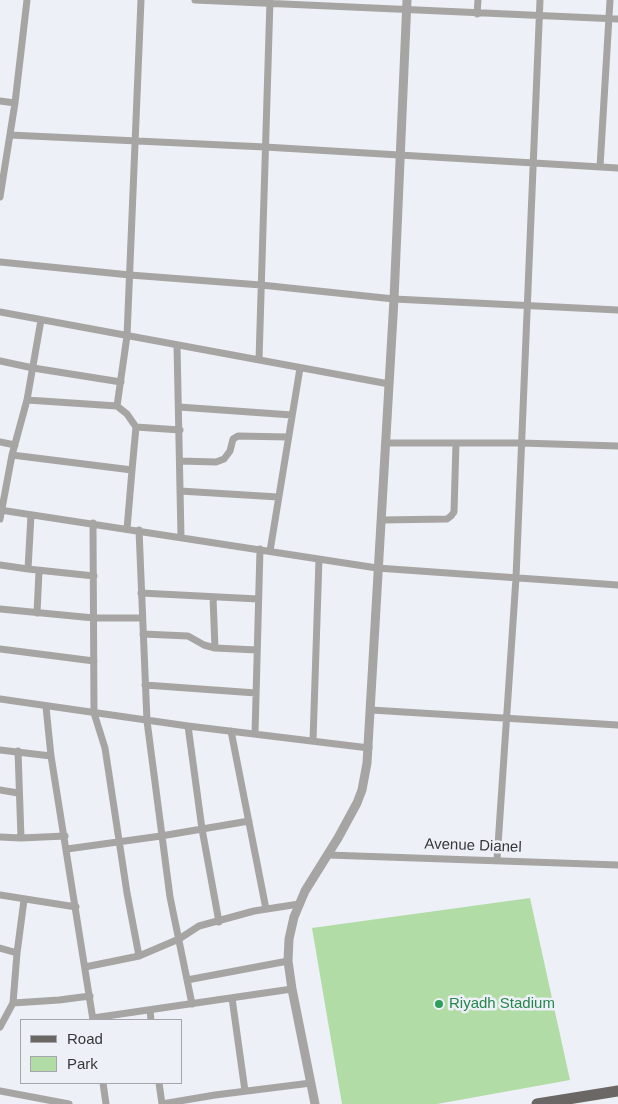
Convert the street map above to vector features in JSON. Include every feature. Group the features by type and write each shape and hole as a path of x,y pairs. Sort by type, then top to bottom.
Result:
{"main road":[{"path":"537,1104 618,1091"}],"street":[{"path":"0,197 15,103 26,0"},
{"path":"117,406 128,336 141,0"},
{"path":"195,0 270,2 539,17 618,19"},
{"path":"315,1104 292,989 288,961 289,939 299,904 357,803 362,790 368,748 394,299 407,0"},
{"path":"477,14 478,0"},
{"path":"497,860 516,578 540,0"},
{"path":"600,167 610,0"},
{"path":"259,360 270,2"},
{"path":"0,100 15,103"},
{"path":"10,135 265,147 618,168"},
{"path":"0,262 130,275 261,285 394,299 528,304 618,310"},
{"path":"0,312 389,384"},
{"path":"0,519 12,455 27,400 41,320"},
{"path":"177,345 181,537"},
{"path":"0,361 121,382"},
{"path":"270,551 300,368"},
{"path":"27,400 117,406 132,420 136,427 127,528"},
{"path":"178,407 292,416"},
{"path":"136,427 180,430"},
{"path":"180,462 216,462 224,459 230,451 233,440 238,436 288,437"},
{"path":"0,442 15,445"},
{"path":"386,443 521,443 618,446"},
{"path":"381,520 447,519 451,516 454,512 456,443"},
{"path":"12,455 132,470"},
{"path":"180,491 278,497"},
{"path":"1,510 377,568 618,586"},
{"path":"28,569 31,515"},
{"path":"93,523 94,713 102,733 105,748 139,956"},
{"path":"139,530 147,721 170,896 192,1004"},
{"path":"255,734 260,549"},
{"path":"313,741 319,559"},
{"path":"0,565 94,576"},
{"path":"37,613 39,570"},
{"path":"141,593 258,599"},
{"path":"213,597 215,648"},
{"path":"0,609 94,618 142,618"},
{"path":"143,634 188,636 204,645 215,648 257,650"},
{"path":"0,649 94,661"},
{"path":"145,685 256,693"},
{"path":"0,700 147,721 368,748"},
{"path":"46,707 93,1019 292,989"},
{"path":"371,710 618,725"},
{"path":"188,726 202,830 219,922"},
{"path":"231,731 266,909"},
{"path":"0,750 52,756"},
{"path":"18,751 21,838"},
{"path":"0,790 18,793"},
{"path":"67,848 202,830 249,821"},
{"path":"0,837 65,836"},
{"name":"Avenue Dianel","path":"328,855 618,865"},
{"path":"0,895 76,907"},
{"path":"0,1027 13,1003 24,900"},
{"path":"85,967 139,956 179,939 199,926 254,911 299,904"},
{"path":"0,948 17,953"},
{"path":"187,980 288,961"},
{"path":"13,1003 90,996"},
{"path":"232,998 246,1091"},
{"path":"150,1010 151,1019"},
{"path":"160,1084 162,1104 311,1082"},
{"path":"103,1084 106,1104"},
{"path":"0,1091 46,1102 69,1104"}],"green space":[{"name":"Riyadh Stadium","path":"530,898 570,1080 437,1104 342,1104 312,928"}],"place":[{"name":"Riyadh Stadium","path":"439,1004"}]}
